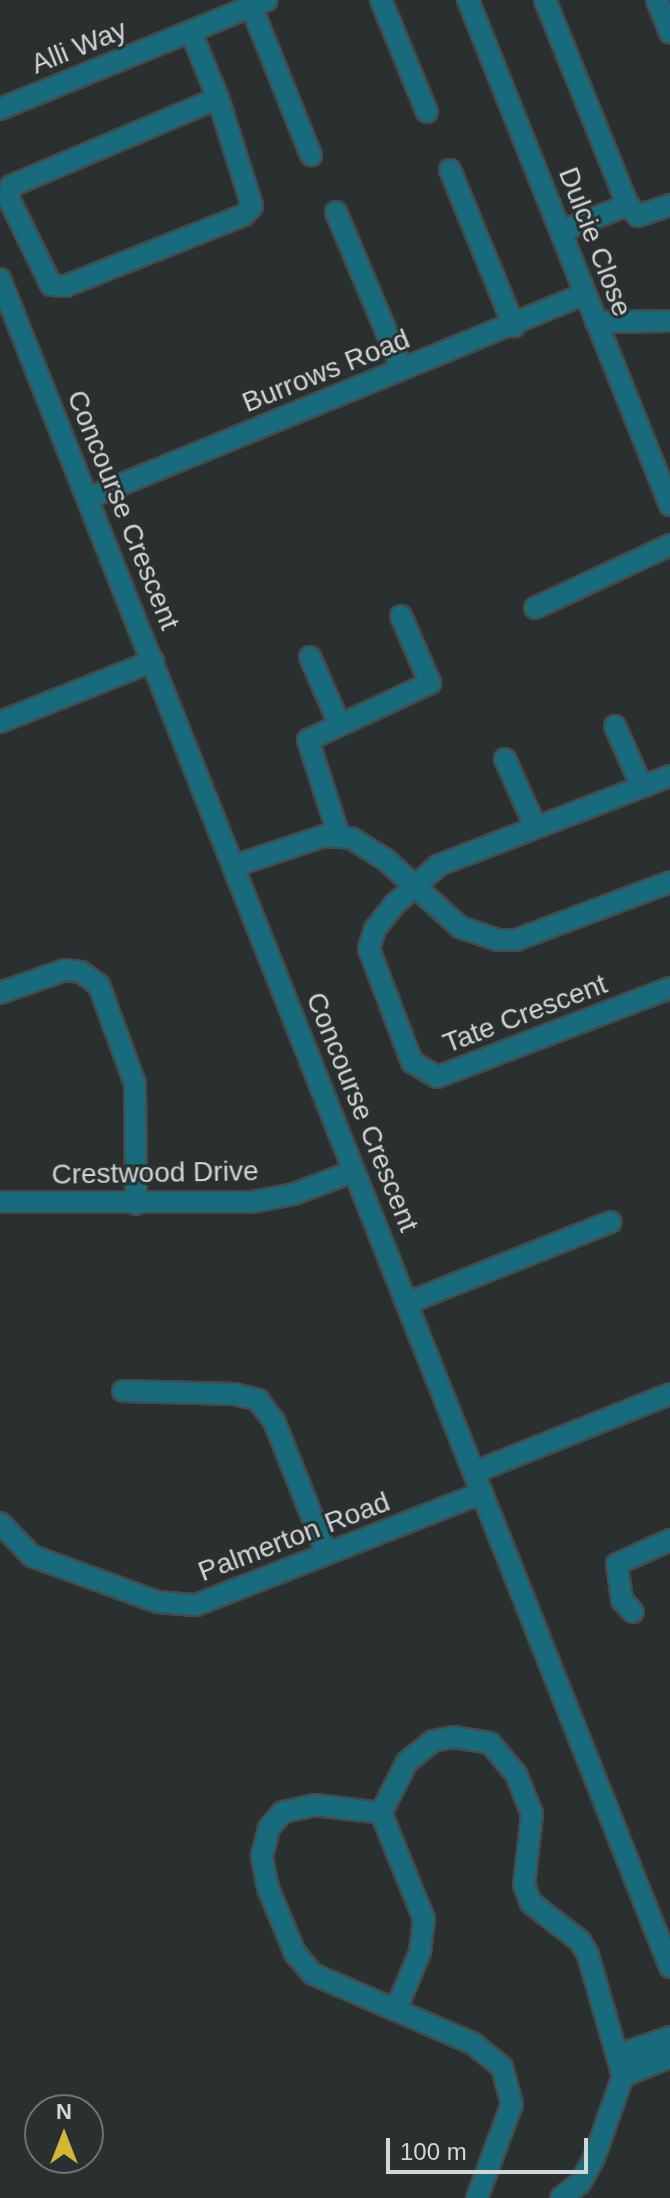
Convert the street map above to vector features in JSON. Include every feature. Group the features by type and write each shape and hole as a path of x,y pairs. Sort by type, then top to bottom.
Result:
{"street":[{"path":"381,0 427,112"},
{"name":"Dulcie Close","path":"468,0 670,505"},
{"path":"545,0 628,205 638,216 670,205"},
{"path":"657,0 670,32"},
{"path":"259,3 311,155"},
{"name":"Alli Way","path":"0,109 259,3"},
{"path":"191,32 218,98 251,194 250,210 66,286 51,285 9,199 11,186 218,98"},
{"path":"450,170 514,326"},
{"path":"561,231 628,205"},
{"path":"336,212 402,369"},
{"name":"Concourse Crescent","path":"0,279 9,329 88,498 482,1493 663,1926 670,1967"},
{"name":"Burrows Road","path":"88,498 514,326 585,294"},
{"path":"596,322 670,321"},
{"path":"535,608 670,545"},
{"path":"339,836 329,794 308,744 311,737 339,723 430,683 401,616"},
{"path":"310,657 339,723"},
{"path":"0,722 153,661"},
{"path":"615,726 641,785"},
{"path":"505,759 535,826"},
{"name":"Tate Crescent","path":"670,776 439,865 375,929 369,954 412,1062 427,1075 449,1075 670,988"},
{"path":"234,866 309,839 339,836 364,844 473,934 516,940 670,882"},
{"path":"0,993 65,970 81,972 99,985 135,1084 136,1204"},
{"name":"Crestwood Drive","path":"0,1202 136,1204 270,1200 354,1171"},
{"path":"407,1303 611,1222"},
{"path":"123,1391 233,1394 258,1400 274,1421 327,1554"},
{"path":"475,1472 670,1394"},
{"name":"Palmerton Road","path":"0,1523 32,1556 179,1606 226,1595 482,1493"},
{"path":"633,1612 622,1600 617,1564 670,1540"},
{"path":"396,2010 420,1952 424,1919 381,1813 407,1762 433,1741 476,1738 501,1751 532,1814 524,1885 537,1909 580,1941 588,1955 621,2065 594,2158 580,2183 561,2198"},
{"path":"381,1813 315,1805 291,1809 269,1828 262,1856 268,1888 303,1963 330,1984 474,2044 493,2056 508,2080 512,2104 483,2196"},
{"path":"621,2065 670,2037"},
{"path":"621,2065 670,2057"}]}
